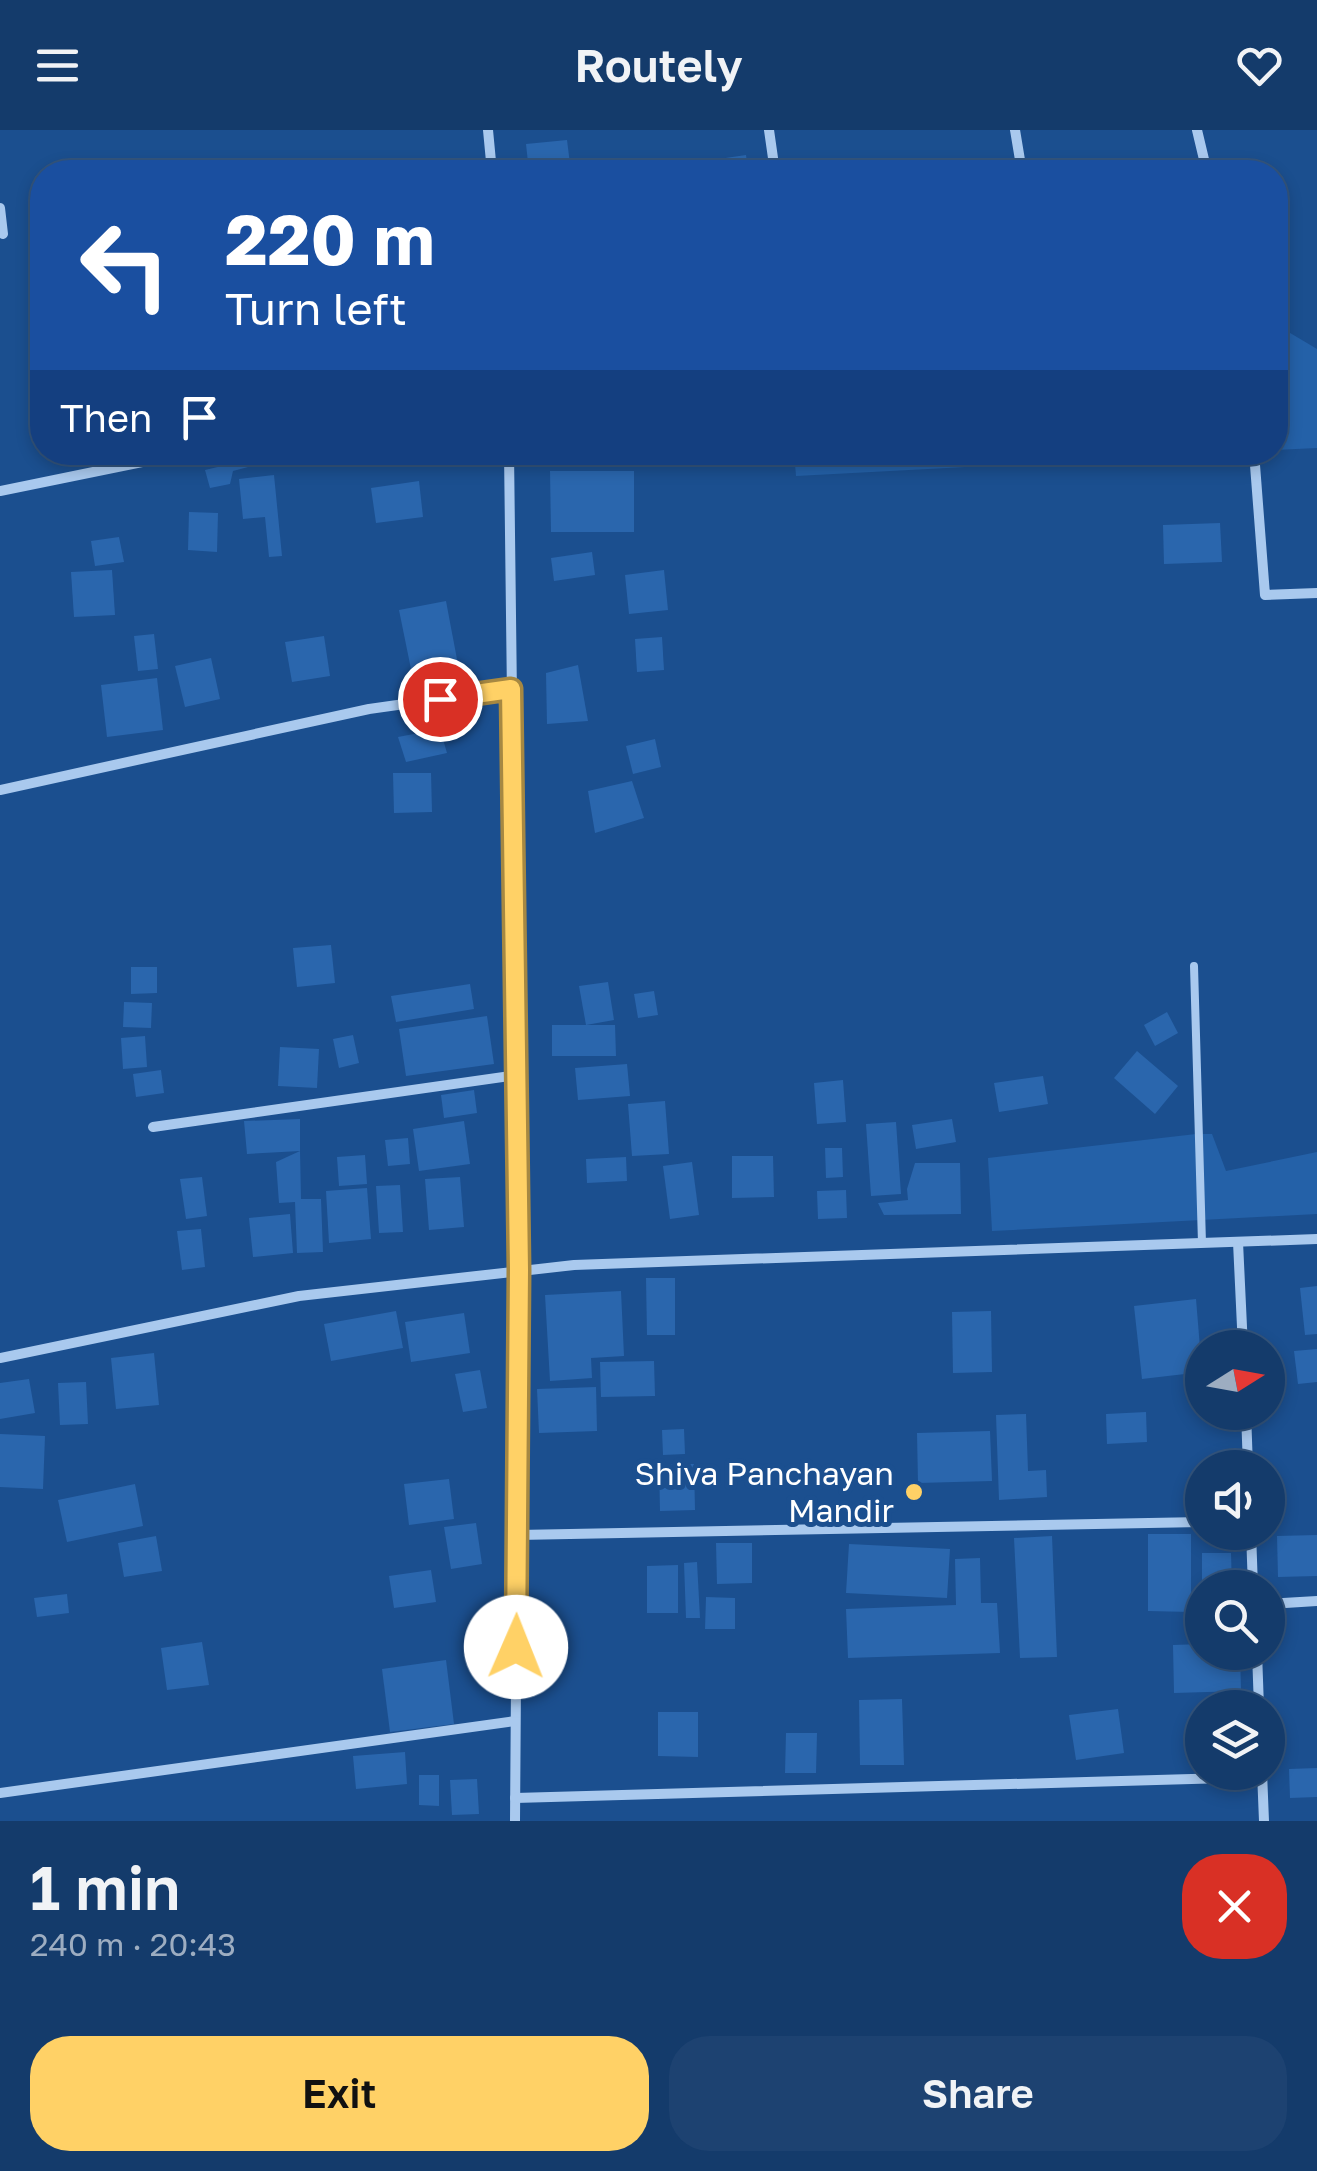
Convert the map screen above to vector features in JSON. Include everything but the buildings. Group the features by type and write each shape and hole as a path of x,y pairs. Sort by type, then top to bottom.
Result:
{"street":[{"path":"488,130 491,160"},
{"path":"769,130 773,160"},
{"path":"1015,130 1020,160"},
{"path":"1198,130 1204,160"},
{"path":"0,208 3,234"},
{"path":"0,491 127,465"},
{"path":"508,465 519,1270 515,1821"},
{"path":"1255,465 1265,595 1317,593"},
{"path":"0,790 369,709 511,689"},
{"path":"154,1127 517,1075"},
{"path":"0,1358 298,1296 574,1265 1317,1239"},
{"path":"1238,1242 1242,1330"},
{"path":"518,1535 1185,1522"},
{"path":"1285,1603 1317,1601"},
{"path":"0,1793 516,1721"},
{"path":"515,1798 1185,1777"},
{"path":"1263,1790 1264,1821"}],"lane":[{"path":"1194,966 1202,1243"}],"shaded area":[{"path":"1288,332 1317,349 1317,448 1288,449"},
{"path":"795,465 1005,465 796,476"},
{"path":"1212,1134 1226,1171 1317,1152 1317,1214 992,1231 988,1158"}],"place":[{"name":"Shiva Panchayan Mandir","path":"914,1492"}],"route":[{"path":"440,699 511,689 519,1270 516,1647"}]}
